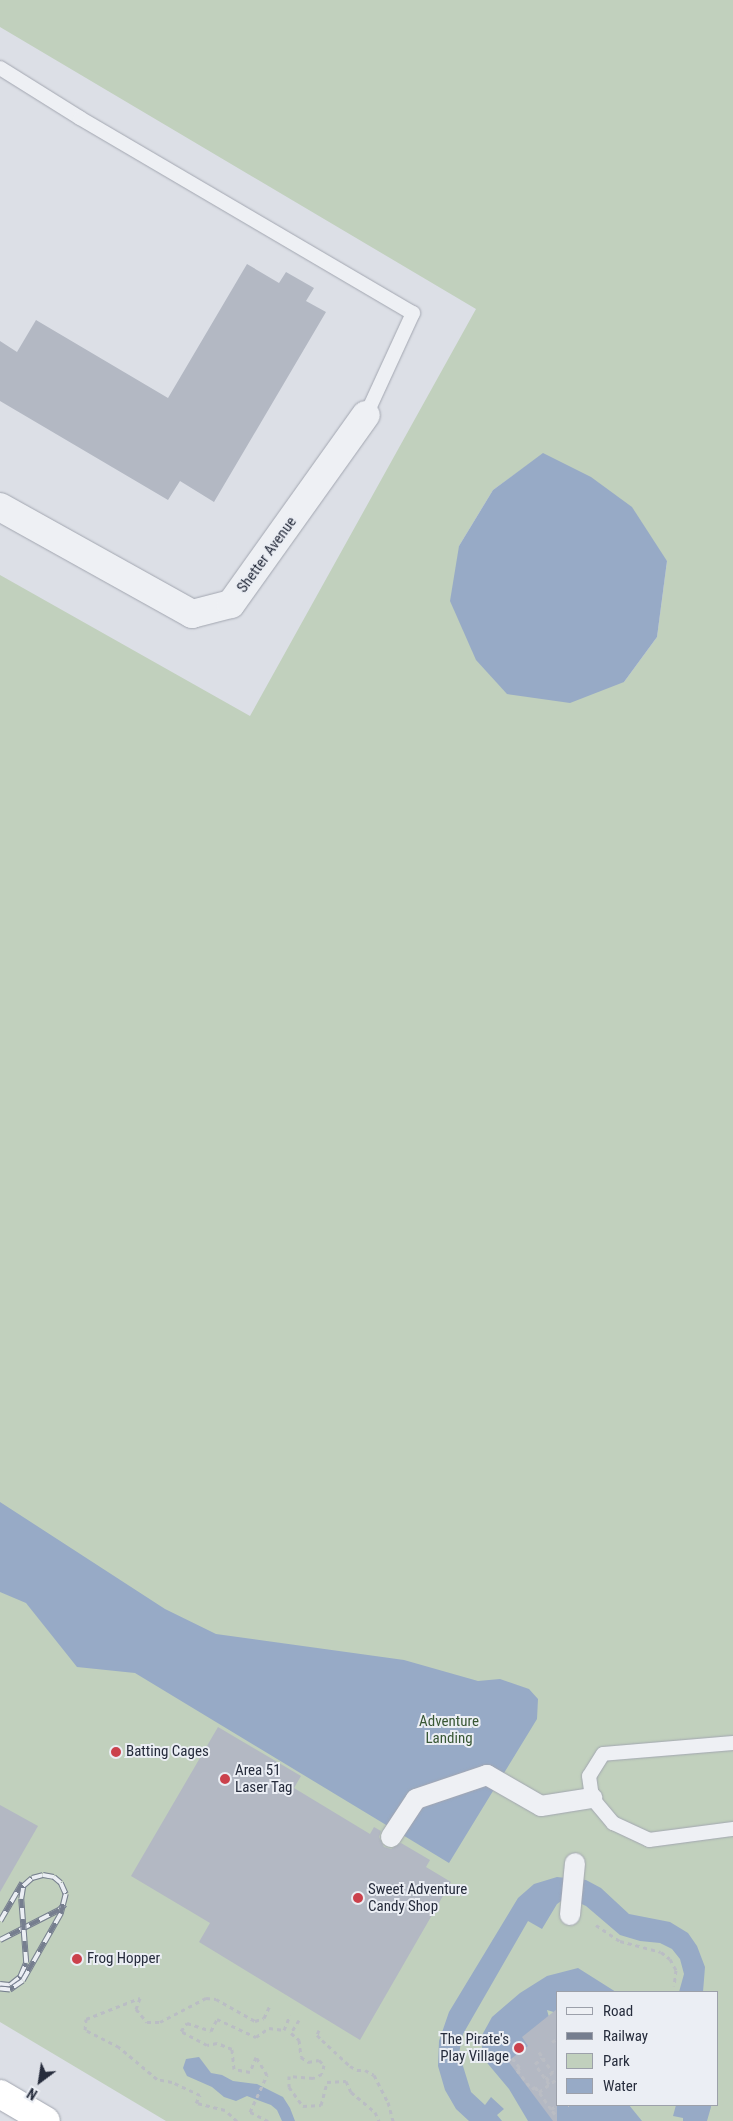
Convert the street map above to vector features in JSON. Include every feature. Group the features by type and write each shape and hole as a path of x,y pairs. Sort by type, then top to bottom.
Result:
{"highway":[{"path":"0,2094 46,2121"}],"street":[{"name":"Shetter Avenue","path":"0,508 192,614 224,606 231,604 366,416"},
{"path":"391,1837 416,1799 487,1775 541,1806 592,1798"},
{"path":"570,1915 576,1863"}],"lane":[{"path":"0,68 80,118 413,313 366,416"},
{"path":"733,1742 603,1754 589,1776 592,1798 613,1823 649,1840 733,1829"}],"path":[{"path":"592,1922 620,1941 660,1952 670,1958 676,1970 674,1986"},
{"path":"236,2121 225,2110 196,2103 200,2095 172,2082 158,2079 119,2047 85,2030 86,2019 140,1998 136,2010 148,2022 160,2022 206,1998 216,1999 255,2021 264,2018 270,2005"},
{"path":"268,2121 250,2112 267,2075 256,2057 250,2072 234,2069 232,2049 217,2043 207,2045 181,2031 187,2023 210,2031 217,2019 256,2037 269,2028 284,2030 290,2015"},
{"path":"299,2020 291,2033 299,2040 301,2057 308,2062 319,2060 324,2066 322,2074 313,2078 289,2076 289,2087 303,2106 320,2105 327,2082 346,2081 352,2092 376,2112 378,2121"},
{"path":"319,2030 317,2035 350,2066 374,2075 388,2102 394,2121"},
{"path":"552,2042 556,2040"},
{"path":"539,2052 556,2076"},
{"path":"512,2058 520,2068 517,2070 532,2089 535,2087 556,2114"},
{"path":"542,2058 553,2072 546,2077 549,2083 535,2064 542,2058"},
{"path":"540,2093 556,2078"},
{"path":"552,2109 556,2106"}],"green space":[{"name":"Adventure Landing","path":"0,0 733,0 733,2121 166,2121 0,2022 0,575 250,716 476,309 0,27","holes":["543,454 667,561 657,637 624,682 459,546 493,490"]}],"water":[{"path":"543,453 591,477 632,507 667,561 657,637 624,682 570,703 507,694 476,660 450,601 459,546 493,490"},
{"path":"0,1502 165,1609 216,1634 404,1660 478,1681 500,1679 529,1689 538,1699 537,1719 449,1863 135,1673 77,1667 26,1603 0,1592"},
{"path":"557,1877 586,1880 601,1888 629,1914 670,1922 688,1933 697,1946 705,1967 703,1991 679,1991 684,1974 680,1959 672,1949 660,1943 640,1941 620,1935 586,1906 564,1899 557,1904 542,1929 528,1921 463,2034 459,2053 471,2092 485,2105 491,2097 504,2109 497,2115 502,2121 469,2121 456,2109 445,2090 438,2066 439,2041 449,2012 518,1898 534,1884"},
{"name":"The Pirate's Play Village","path":"578,1968 614,1991 556,1991 556,2013 547,2010 550,2021 556,2106 630,2106 642,2121 528,2121 509,2089 483,2058 481,2037 492,2017 520,1993 547,1976"},
{"path":"199,2057 211,2073 222,2075 233,2081 257,2084 283,2097 295,2121 282,2121 277,2110 271,2105 247,2096 236,2101 224,2097 212,2087 187,2076 183,2068 186,2059"},
{"path":"676,2106 711,2106 707,2121 683,2121 683,2118 673,2116"}],"building":[{"path":"247,264 279,283 286,272 314,288 306,301 326,312 214,502 180,481 168,500 0,401 0,341 17,352 36,320 168,398"},
{"path":"218,1727 301,1776 294,1788 370,1834 374,1827 381,1831 379,1837 384,1847 391,1849 401,1843 430,1860 426,1867 451,1882 360,2040 199,1942 210,1923 131,1876"},
{"path":"0,1805 38,1826 0,1892"},
{"path":"556,2010 557,2121 553,2121 508,2061 528,2046 522,2037"}],"railway":[{"path":"0,1984 10,1985 20,1977 26,1963 21,1899 23,1886 32,1878 43,1875 54,1877 61,1883 66,1894 61,1914 23,1981 10,1990 0,1989"},
{"path":"0,1921 22,1883"},
{"path":"0,1940 59,1910 65,1904"}],"place":[{"name":"Batting Cages","path":"116,1752"},
{"name":"Area 51 Laser Tag","path":"225,1779"},
{"name":"Sweet Adventure Candy Shop","path":"358,1898"},
{"name":"Frog Hopper","path":"77,1959"},
{"name":"The Pirate's Play Village","path":"519,2048"}]}
